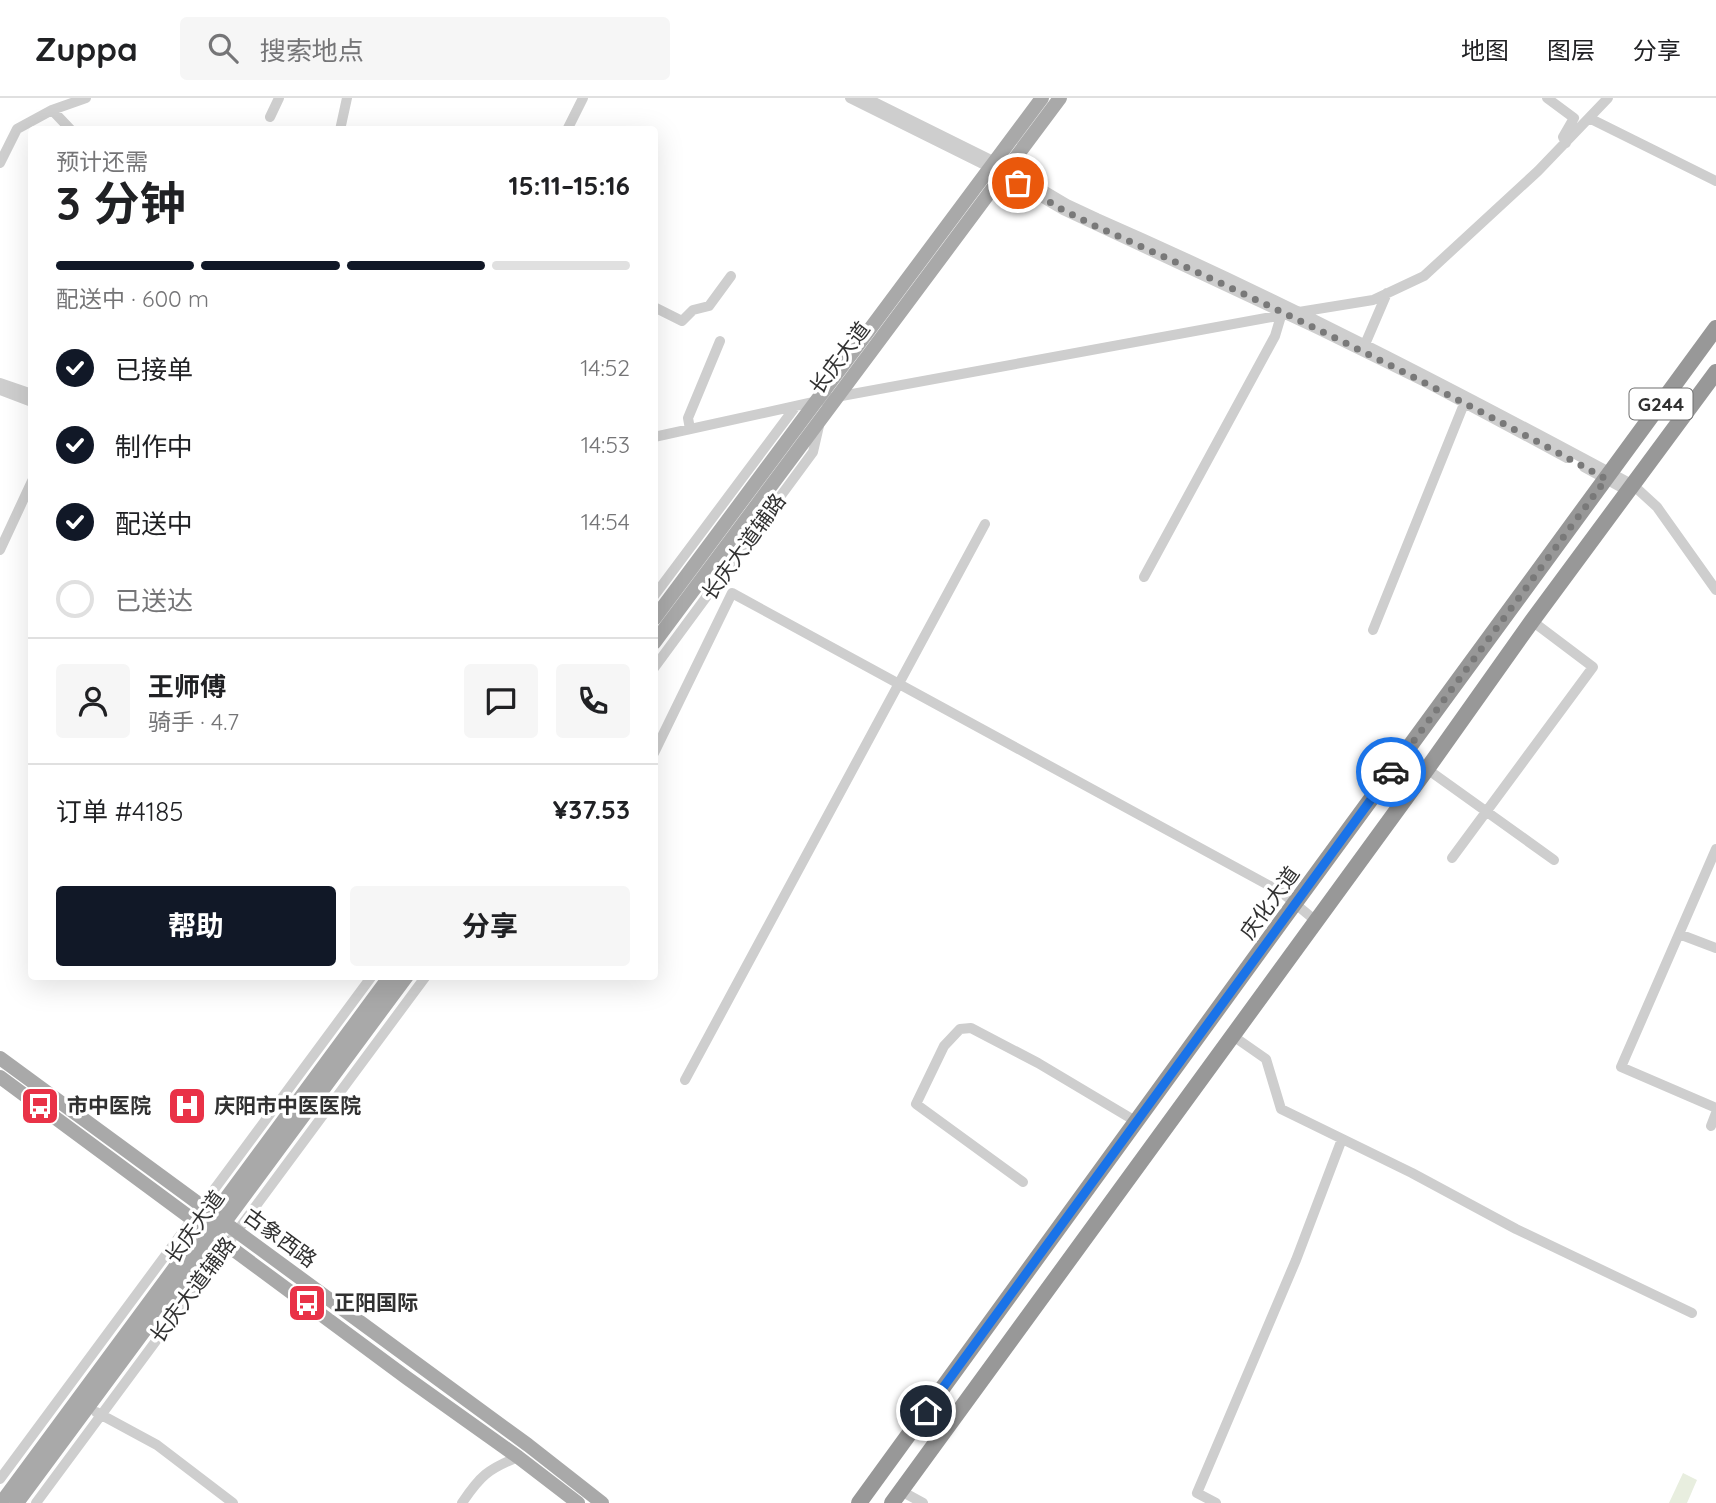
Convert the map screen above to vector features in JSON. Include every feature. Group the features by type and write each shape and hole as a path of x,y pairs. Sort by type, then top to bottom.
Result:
{"highway":[{"name":"庆化大道","path":"859,1503 1716,328"},
{"name":"G244","path":"896,1497 1716,372"}],"main road":[{"name":"长庆大道","path":"658,630 836,397 999,168 1042,98"},
{"name":"长庆大道","path":"658,630 816,402 999,168 1060,98"},
{"name":"长庆大道","path":"18,1503 94,1411 215,1225 387,980"},
{"name":"长庆大道","path":"1,1503 404,980"},
{"name":"古象西路","path":"0,1058 407,1377 578,1503"},
{"name":"古象西路","path":"0,1077 528,1445 601,1503"}],"street":[{"path":"0,163 18,129 52,110 86,98"},
{"path":"270,117 279,98"},
{"path":"341,126 347,98"},
{"path":"570,126 583,98"},
{"path":"850,98 999,168 1063,210 1284,315 1364,348"},
{"path":"866,98 1067,204 1299,312 1630,488 1657,507 1716,590"},
{"path":"1547,98 1574,118 1563,137 1565,141"},
{"path":"658,435 836,397 1373,300 1424,276 1538,171 1602,98"},
{"path":"1565,141 1608,98"},
{"path":"52,110 67,126"},
{"path":"1589,118 1716,181"},
{"path":"658,308 682,321 693,310 709,306 731,276"},
{"path":"1364,348 1387,293"},
{"path":"1144,577 1284,315"},
{"path":"690,429 688,418 720,341"},
{"path":"2,390 28,393"},
{"path":"2,390 28,400"},
{"path":"1373,631 1466,400"},
{"name":"长庆大道辅路","path":"658,591 796,406"},
{"name":"长庆大道辅路","path":"658,663 813,452 820,419"},
{"path":"0,550 28,490"},
{"path":"0,561 28,502"},
{"path":"685,1080 985,524"},
{"path":"658,745 732,593 1281,892 1316,921"},
{"path":"1452,858 1592,667 1532,621"},
{"path":"1427,769 1554,860"},
{"path":"1711,1126 1716,1111 1621,1067 1716,849"},
{"path":"1679,934 1716,948"},
{"name":"长庆大道辅路","path":"215,1225 369,980"},
{"name":"长庆大道辅路","path":"0,1479 423,980"},
{"path":"1023,1182 916,1104 944,1046 960,1029 971,1028 1038,1063 1137,1122"},
{"path":"1233,1036 1266,1059 1281,1109 1412,1173 1516,1229 1692,1313"},
{"path":"1216,1503 1197,1493 1296,1260 1342,1139"},
{"path":"36,1503 94,1411 157,1445 233,1503"},
{"path":"462,1503 483,1475 518,1457"},
{"path":"896,1497 922,1503"}],"green space":[{"path":"1683,1473 1697,1480 1687,1503 1669,1503"}],"way so far":[{"path":"1018,183 1093,225 1429,384 1606,479 1391,772"}],"place":[{"name":"市中医院","path":"40,1106"},
{"name":"庆阳市中医医院","path":"187,1106"},
{"name":"正阳国际","path":"307,1303"}],"route":[{"path":"926,1411 1391,772"}]}
